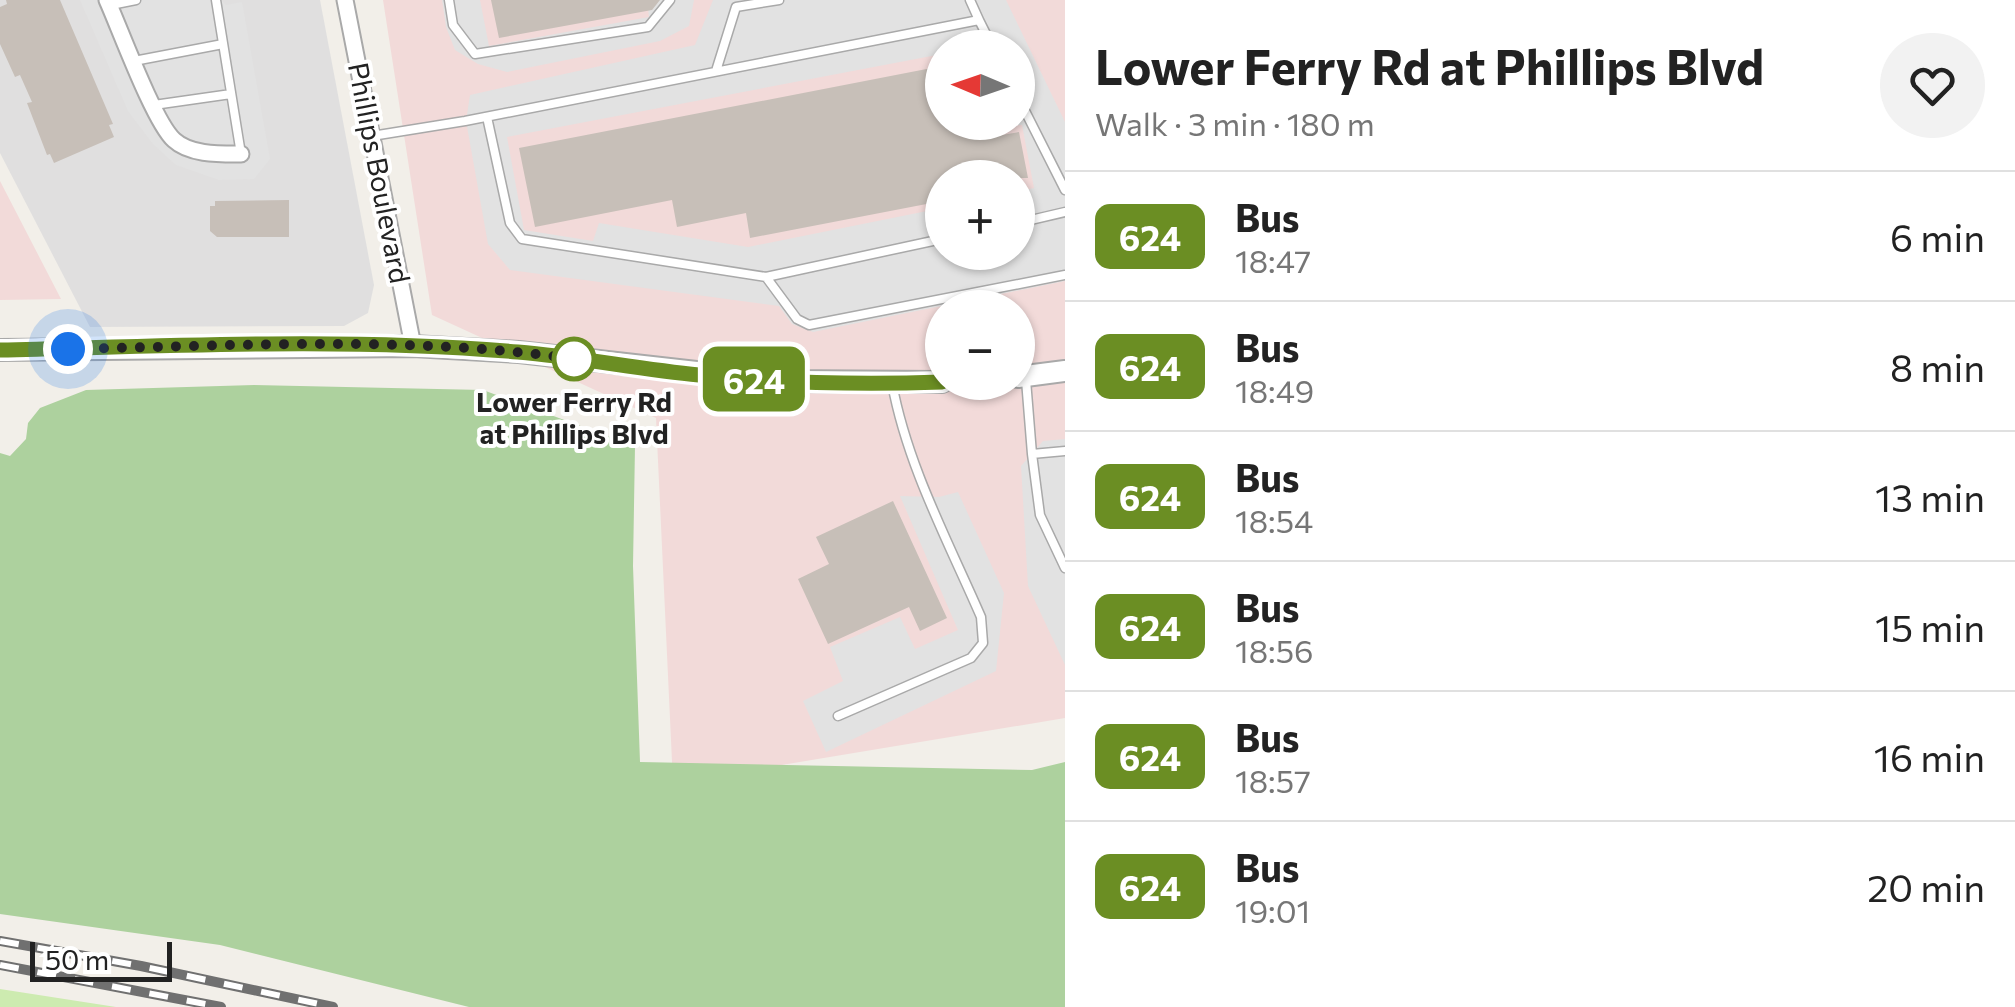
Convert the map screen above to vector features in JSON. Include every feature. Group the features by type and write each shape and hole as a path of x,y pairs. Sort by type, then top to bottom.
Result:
{"street":[{"name":"Phillips Boulevard","path":"345,0 413,346"},
{"path":"108,3 174,141 205,153 241,154"},
{"path":"0,350 413,346 519,352 777,381 925,382"},
{"path":"1035,374 1065,370"}],"lane":[{"path":"108,3 136,0"},
{"path":"216,0 241,154"},
{"path":"449,0 453,25 475,54 648,27 670,0"},
{"path":"716,71 736,7 779,0"},
{"path":"970,0 984,30"},
{"path":"372,136 979,20"},
{"path":"134,61 223,44"},
{"path":"154,105 231,94"},
{"path":"487,117 510,223 522,239 766,277 925,243"},
{"path":"1035,131 1065,190"},
{"path":"1035,219 1065,212"},
{"path":"766,277 797,318 808,324 1065,275"},
{"path":"838,716 970,658 983,643 981,617 910,452 892,383"},
{"path":"1025,400 1040,515 1065,568"},
{"path":"1032,454 1065,451"}],"shaded area":[{"path":"0,0 320,0 374,285 368,313 344,326 90,327 0,153"},
{"path":"80,0 221,0 226,5 242,2 270,159 254,179 219,180 176,165 153,144 128,111"},
{"path":"383,0 1065,0 1065,718 673,783 656,418 432,315"},
{"path":"442,0 480,0 489,46 649,17 647,0 694,0 689,26 660,41 507,72 478,64 455,50"},
{"path":"713,0 1006,0 1021,30 925,30 925,57 507,137 524,230 593,241 599,223 748,247 925,211 925,270 1035,270 1035,160 1029,160 1025,140 1035,140 1035,60 1065,122 1065,281 1021,290 925,290 925,309 813,332 792,324 779,306 510,270 488,244 466,121 470,95 695,45"},
{"path":"0,181 61,299 0,300"},
{"path":"1065,439 1065,665 1028,586 1021,466 1043,441"},
{"path":"958,492 1004,593 996,671 826,752 803,701 843,681 830,647 900,617 915,649 958,630 900,496 939,497"}],"green space":[{"path":"254,385 483,390 635,446 633,566 640,762 1032,770 1065,762 1065,1007 469,1007 220,945 0,914 0,453 10,456 26,439 28,423 40,408 86,390"},
{"path":"0,989 116,1007 0,1007"}],"building":[{"path":"6,0 60,0 113,124 109,125 114,137 54,163 47,155 27,103 32,102 0,44 0,7 7,4"},
{"path":"491,0 660,0 652,10 499,38"},
{"path":"925,69 925,140 1021,140 1024,160 925,160 925,204 750,238 746,213 677,227 672,200 535,227 519,148"},
{"path":"289,200 289,237 217,237 210,231 210,206 215,206 215,201"},
{"path":"893,501 947,618 920,631 909,607 828,644 798,579 829,564 816,537"}],"railway":[{"path":"0,941 333,1007"},
{"path":"0,965 221,1007"}],"bus line":[{"name":"624","path":"0,350 413,346 519,352 777,381 925,382"}],"place":[{"name":"Lower Ferry Rd at Phillips Blvd","path":"574,359"}],"route":[{"path":"68,349 320,344 519,352 574,359"}]}
